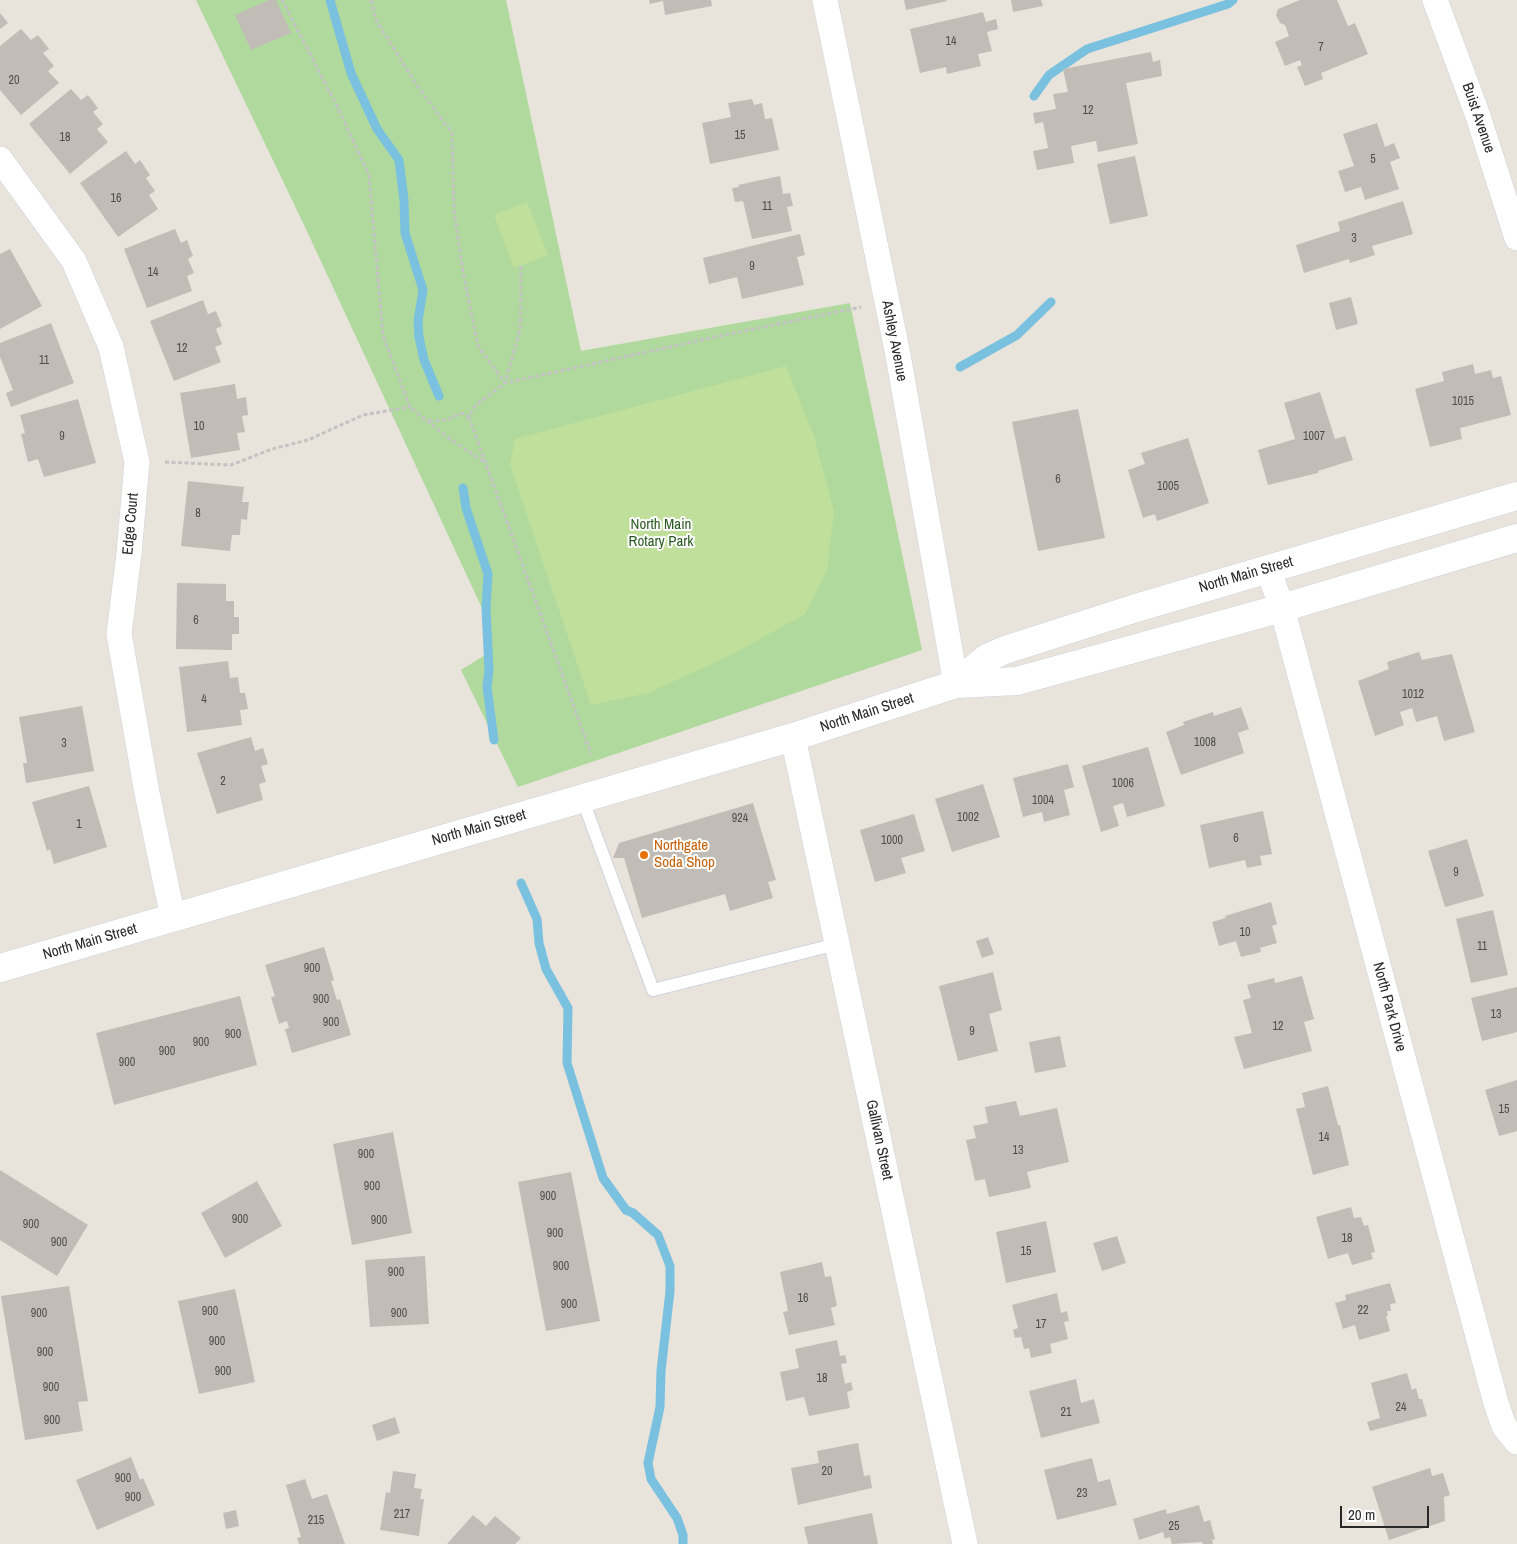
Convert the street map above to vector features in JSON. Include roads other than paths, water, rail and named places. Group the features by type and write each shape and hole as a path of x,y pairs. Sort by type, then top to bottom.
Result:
{"street":[{"name":"Ashley Avenue","path":"825,0 887,303 956,684"},
{"name":"Buist Avenue","path":"1435,0 1478,116 1517,238"},
{"name":"Edge Court","path":"0,160 74,261 111,347 136,462 129,554 119,634 147,793 173,918"},
{"name":"North Main Street","path":"956,684 988,658 1006,650 1268,569 1517,496"},
{"name":"North Main Street","path":"0,968 793,737 956,684 1017,681 1282,608 1517,538"},
{"name":"North Park Drive","path":"1268,569 1282,608 1496,1403 1504,1426 1517,1442"},
{"name":"Gallivan Street","path":"793,737 965,1544"}],"lane":[{"path":"582,798 653,990 837,944"}],"waterway":[{"path":"330,0 351,73 377,129 399,160 404,200 405,233 423,290 418,321 419,337 424,360 439,396"},
{"path":"1034,96 1049,75 1087,49 1228,4 1233,0"},
{"path":"960,367 1017,335 1051,302"},
{"path":"463,488 466,508 488,574 486,608 489,670 487,687 494,740"},
{"path":"521,883 537,919 539,943 546,969 568,1008 567,1063 603,1178 626,1210 633,1213 658,1235 670,1266 670,1291 661,1371 660,1407 648,1463 651,1479 677,1518 683,1535 683,1544"}],"place":[{"name":"Northgate Soda Shop","path":"644,855"}],"park label":[{"name":"North Main Rotary Park","path":"661,534"}]}
